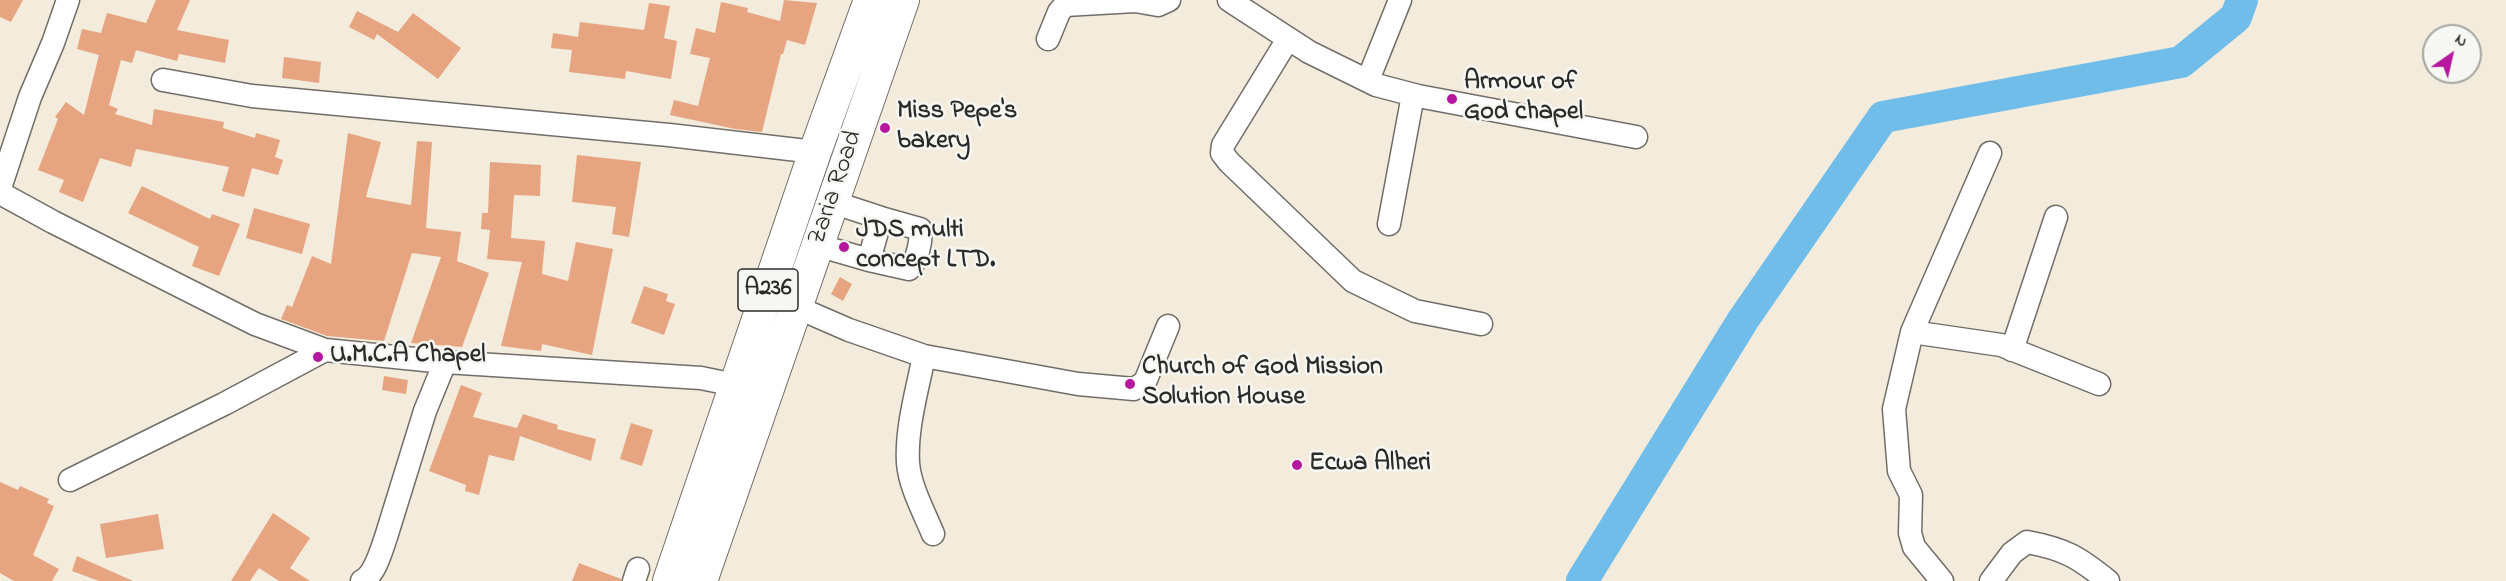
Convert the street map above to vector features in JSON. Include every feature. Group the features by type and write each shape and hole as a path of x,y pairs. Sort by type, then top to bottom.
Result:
{"highway":[{"name":"A236","path":"669,581 778,258 870,0"},
{"name":"Zaria Road","path":"701,581 903,0"},
{"path":"778,258 813,256"}],"street":[{"path":"68,0 30,97 0,191 53,222 255,324 325,350 445,362 701,378 735,385"},
{"path":"1048,39 1059,12 1065,5 1135,1 1158,5 1168,0"},
{"path":"1229,0 1288,39 1368,80 1413,95 1636,137"},
{"path":"1368,80 1400,0"},
{"path":"1288,39 1223,145 1222,153 1228,162 1353,281 1415,311 1481,324"},
{"path":"163,80 252,96 669,135 815,152"},
{"path":"1389,224 1413,95"},
{"path":"1942,581 1914,547 1910,533 1911,495 1899,471 1894,409 1912,332 1990,153"},
{"path":"813,256 869,260 909,269 913,265 921,236 920,229 832,202"},
{"path":"2012,350 2056,217"},
{"path":"869,260 881,218"},
{"path":"796,307 849,330 924,356 1078,384 1134,389 1145,382 1168,326"},
{"path":"1912,332 2001,345 2099,384"},
{"path":"70,480 194,419 325,350"},
{"path":"924,356 908,437 909,465 918,498 933,534"},
{"path":"362,581 367,579 386,537 425,411 445,362"},
{"path":"1991,581 2012,553 2027,542 2056,547 2076,556 2108,581"}],"building":[{"path":"0,0 23,0 11,22 0,17"},
{"path":"156,0 190,0 177,30 229,40 225,63 179,54 177,61 136,50 132,63 121,60 109,105 118,109 115,114 152,125 154,109 224,122 223,128 255,138 256,133 280,140 275,157 283,160 278,175 252,168 244,197 222,191 229,167 136,149 131,167 100,158 83,202 59,192 64,180 38,170 58,119 55,117 66,102 84,115 99,55 77,49 82,29 101,33 107,13 146,23"},
{"path":"784,0 817,3 805,45 787,40 783,54 781,54 762,132 735,129 670,115 674,100 698,106 710,58 690,54 696,28 715,33 721,2 748,8 747,12 780,21"},
{"path":"649,3 670,6 664,38 677,41 671,79 626,71 625,79 569,72 572,50 551,48 553,33 578,37 580,22 644,30"},
{"path":"357,11 398,32 413,13 461,48 438,79 377,34 374,40 349,27"},
{"path":"284,57 321,62 319,83 282,78"},
{"path":"348,133 381,142 366,197 411,205 417,141 432,142 426,228 461,232 457,261 489,273 462,347 411,343 441,257 412,253 384,341 327,336 281,319 287,305 292,307 312,256 331,264"},
{"path":"577,155 641,162 629,237 612,234 616,207 572,202"},
{"path":"490,162 541,165 540,196 514,195 511,238 545,241 542,274 568,281 576,242 613,249 592,355 542,344 541,351 501,346 522,262 487,259 490,230 481,229 482,213 488,213"},
{"path":"142,186 210,219 212,214 240,224 219,276 192,266 199,247 128,213"},
{"path":"254,208 310,224 302,254 246,238"},
{"path":"840,277 852,284 843,301 831,294"},
{"path":"644,286 668,294 666,301 675,304 664,335 631,323"},
{"path":"384,376 408,380 406,394 382,390"},
{"path":"461,385 482,393 473,417 517,428 523,414 558,425 557,429 596,439 591,461 520,436 514,461 489,455 479,495 465,491 466,485 429,471"},
{"path":"631,423 653,430 642,466 620,459"},
{"path":"0,482 18,490 20,486 49,499 47,503 54,506 33,555 59,569 52,581 14,581 0,573"},
{"path":"273,513 310,538 290,568 310,581 279,581 259,568 250,581 231,581"},
{"path":"158,514 164,549 106,558 100,524"},
{"path":"77,556 133,581 99,581 72,571"},
{"path":"579,563 621,579 621,581 572,581"}],"waterway":[{"path":"1582,581 1743,320 1883,117 2181,62 2236,17 2242,0"}],"place":[{"name":"Armour of God chapel","path":"1452,99"},
{"name":"Miss Pepe's bakery","path":"885,128"},
{"name":"JDS multi concept LTD.","path":"844,247"},
{"name":"U.M.C.A Chapel","path":"318,357"},
{"name":"Church of God Mission Solution House","path":"1130,384"},
{"name":"Ecwa Alheri","path":"1297,465"}]}
